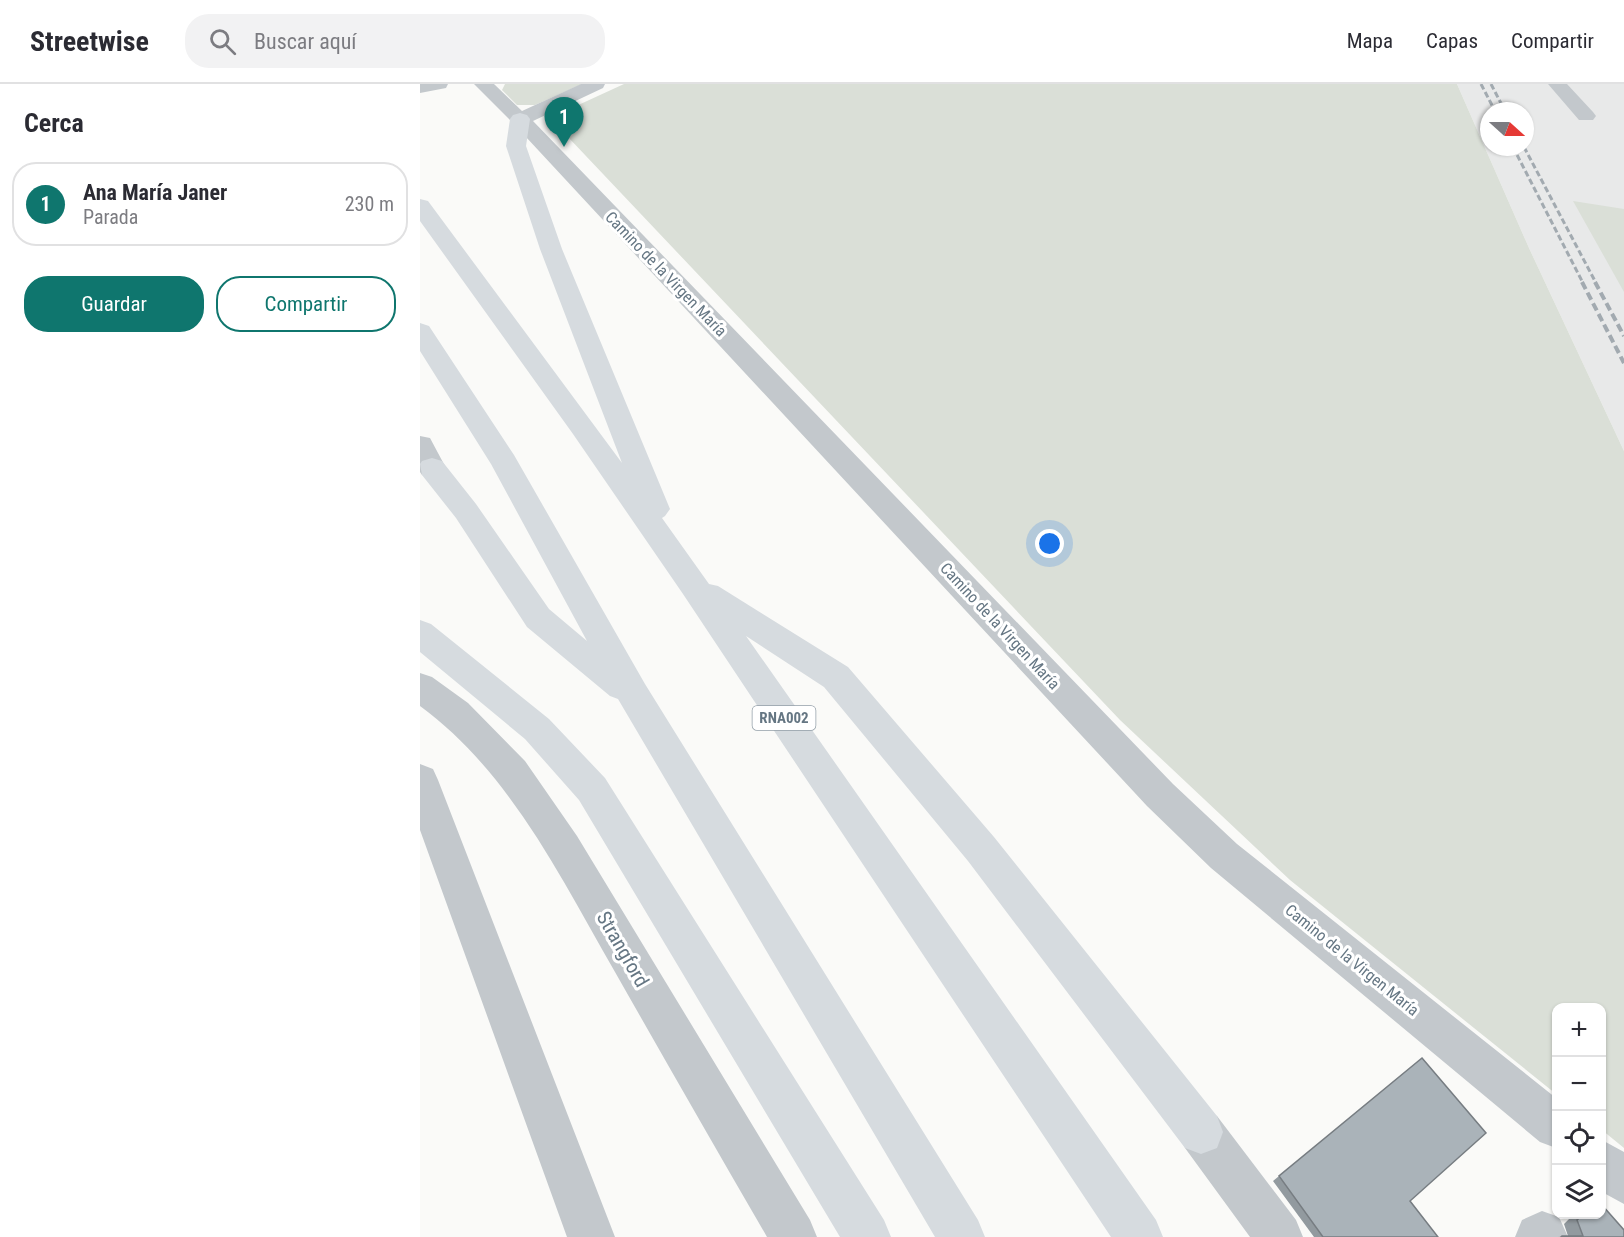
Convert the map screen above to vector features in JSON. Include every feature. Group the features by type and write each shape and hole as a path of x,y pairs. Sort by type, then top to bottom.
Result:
{"highway":[{"path":"520,119 516,146 551,249 685,573 836,677 981,849 1201,1132"},
{"name":"RNA002","path":"420,206 583,428 685,573 1139,1237"},
{"path":"420,331 504,462 633,694 961,1237"},
{"path":"426,456 538,618 573,649 633,694"},
{"path":"420,633 537,729 592,789 867,1237"}],"street":[{"path":"420,87 439,84"},
{"name":"Camino de la Virgen María","path":"483,84 520,119 1160,795 1224,856 1552,1122"},
{"path":"520,119 596,84"},
{"path":"1557,84 1586,116"},
{"name":"Strangford","path":"420,687 456,713 512,772 564,848 793,1237"},
{"path":"420,780 591,1237"},
{"path":"1201,1132 1279,1237"},
{"path":"1604,1165 1624,1181"},
{"path":"1539,1237 1542,1234 1544,1237"}],"shaded area":[{"path":"505,84 582,84 535,105 517,105 502,90"},
{"path":"624,84 1457,84 1480,136 1480,156 1489,156 1624,451 1624,1148 1606,1133 1606,1003 1552,1003 1552,1091 1290,880 1120,720 550,118"},
{"path":"1457,84 1624,84 1624,451 1489,156 1534,156 1534,102 1480,102 1480,136"},
{"path":"1573,201 1624,209 1624,292"}],"building":[{"path":"1422,1058 1486,1133 1410,1201 1438,1237 1323,1237 1279,1176"},
{"path":"1606,1210 1624,1230 1624,1237 1561,1237 1583,1236 1577,1220 1606,1219"}],"railway":[{"path":"1481,84 1490,102"},
{"path":"1491,84 1500,102"},
{"path":"1518,156 1583,283"},
{"path":"1529,156 1596,283"},
{"path":"1582,282 1624,363"},
{"path":"1595,282 1624,336"}],"place":[{"name":"Ana María Janer","path":"564,147"}]}
